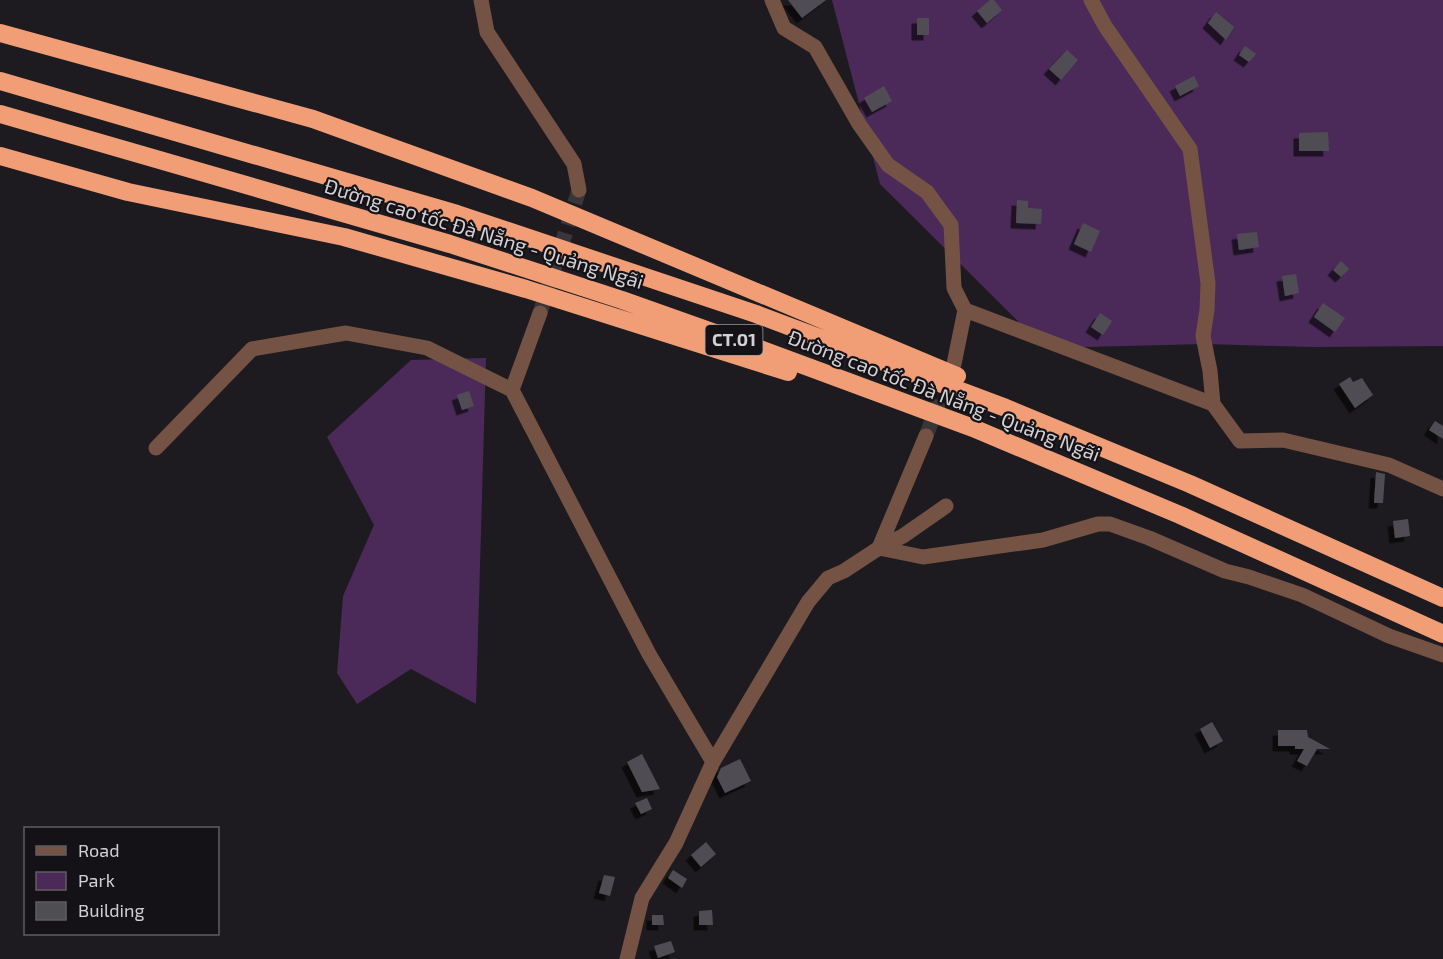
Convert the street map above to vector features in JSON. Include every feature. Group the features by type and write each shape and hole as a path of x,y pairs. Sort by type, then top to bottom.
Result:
{"highway":[{"path":"0,33 313,119 532,198 979,386 1190,484"},
{"name":"Đường cao tốc Đà Nẵng - Quảng Ngãi","path":"0,81 457,214 630,270 887,362 1190,484 1443,598"},
{"name":"Đường cao tốc Đà Nẵng - Quảng Ngãi","path":"0,114 450,244 610,296 973,428 1180,515 1443,634"},
{"path":"0,156 128,192 344,237 526,289 973,428"}],"street":[{"path":"480,0 487,32 574,164 579,190"},
{"path":"772,0 784,28 814,47 859,124 888,165 927,192 951,225 954,288 965,310 954,364"},
{"path":"1092,0 1105,26 1190,149 1208,283 1203,336 1210,371 1213,404 1240,441 1283,440 1389,465 1443,489"},
{"path":"965,310 1213,404"},
{"path":"512,390 540,313"},
{"path":"156,448 252,349 346,333 427,348 512,390 649,654 713,762"},
{"path":"879,548 926,436"},
{"path":"627,959 642,898 676,843 713,762 808,602 828,578 903,536 946,506"},
{"path":"879,548 923,557 1043,540 1098,524 1110,524 1225,571 1302,595 1389,636 1443,655"}],"green space":[{"path":"832,0 1443,0 1443,346 1312,347 1205,344 1045,348 880,184"},
{"path":"486,358 476,704 411,669 357,704 337,673 343,596 374,525 327,437 411,360"}],"building":[{"path":"788,0 826,0 802,18"},
{"path":"990,0 994,0 1002,10 987,23 977,11"},
{"path":"1216,12 1234,27 1226,40 1208,23"},
{"path":"917,18 929,18 929,35 917,35"},
{"path":"1245,46 1256,54 1249,62 1239,55"},
{"path":"1067,50 1078,60 1061,80 1049,69"},
{"path":"1194,76 1199,86 1180,96 1175,86"},
{"path":"884,86 892,101 872,112 864,98"},
{"path":"1328,132 1329,151 1299,151 1299,133"},
{"path":"1017,200 1028,201 1028,208 1042,209 1041,224 1016,223"},
{"path":"1083,223 1100,231 1091,252 1074,244"},
{"path":"1257,232 1259,247 1239,250 1237,234"},
{"path":"1341,261 1349,269 1341,277 1333,270"},
{"path":"1296,274 1299,293 1285,296 1282,276"},
{"path":"1323,303 1345,318 1335,332 1314,317"},
{"path":"1100,313 1112,321 1103,335 1091,327"},
{"path":"1350,377 1353,382 1362,378 1373,395 1355,408 1339,384"},
{"path":"469,391 474,406 462,410 457,395"},
{"path":"1435,421 1443,426 1443,439 1429,430"},
{"path":"1376,472 1385,474 1383,503 1374,503"},
{"path":"1408,519 1410,536 1395,538 1393,521"},
{"path":"1212,722 1223,741 1210,748 1200,729"},
{"path":"1278,730 1307,730 1308,737 1330,749 1317,749 1307,766 1297,761 1304,749 1295,749 1295,746 1278,746"},
{"path":"642,754 660,789 642,792 627,762"},
{"path":"740,759 751,781 725,793 717,777 721,768"},
{"path":"647,798 652,809 641,814 635,803"},
{"path":"706,842 716,854 701,867 691,855"},
{"path":"673,870 687,879 682,888 668,878"},
{"path":"604,875 615,877 610,896 599,893"},
{"path":"712,910 713,925 699,925 699,911"},
{"path":"652,915 663,915 664,925 652,925"},
{"path":"671,941 675,952 658,958 654,946"}],"tunnel":[{"path":"540,313 579,190"},
{"path":"926,436 950,374"}]}
